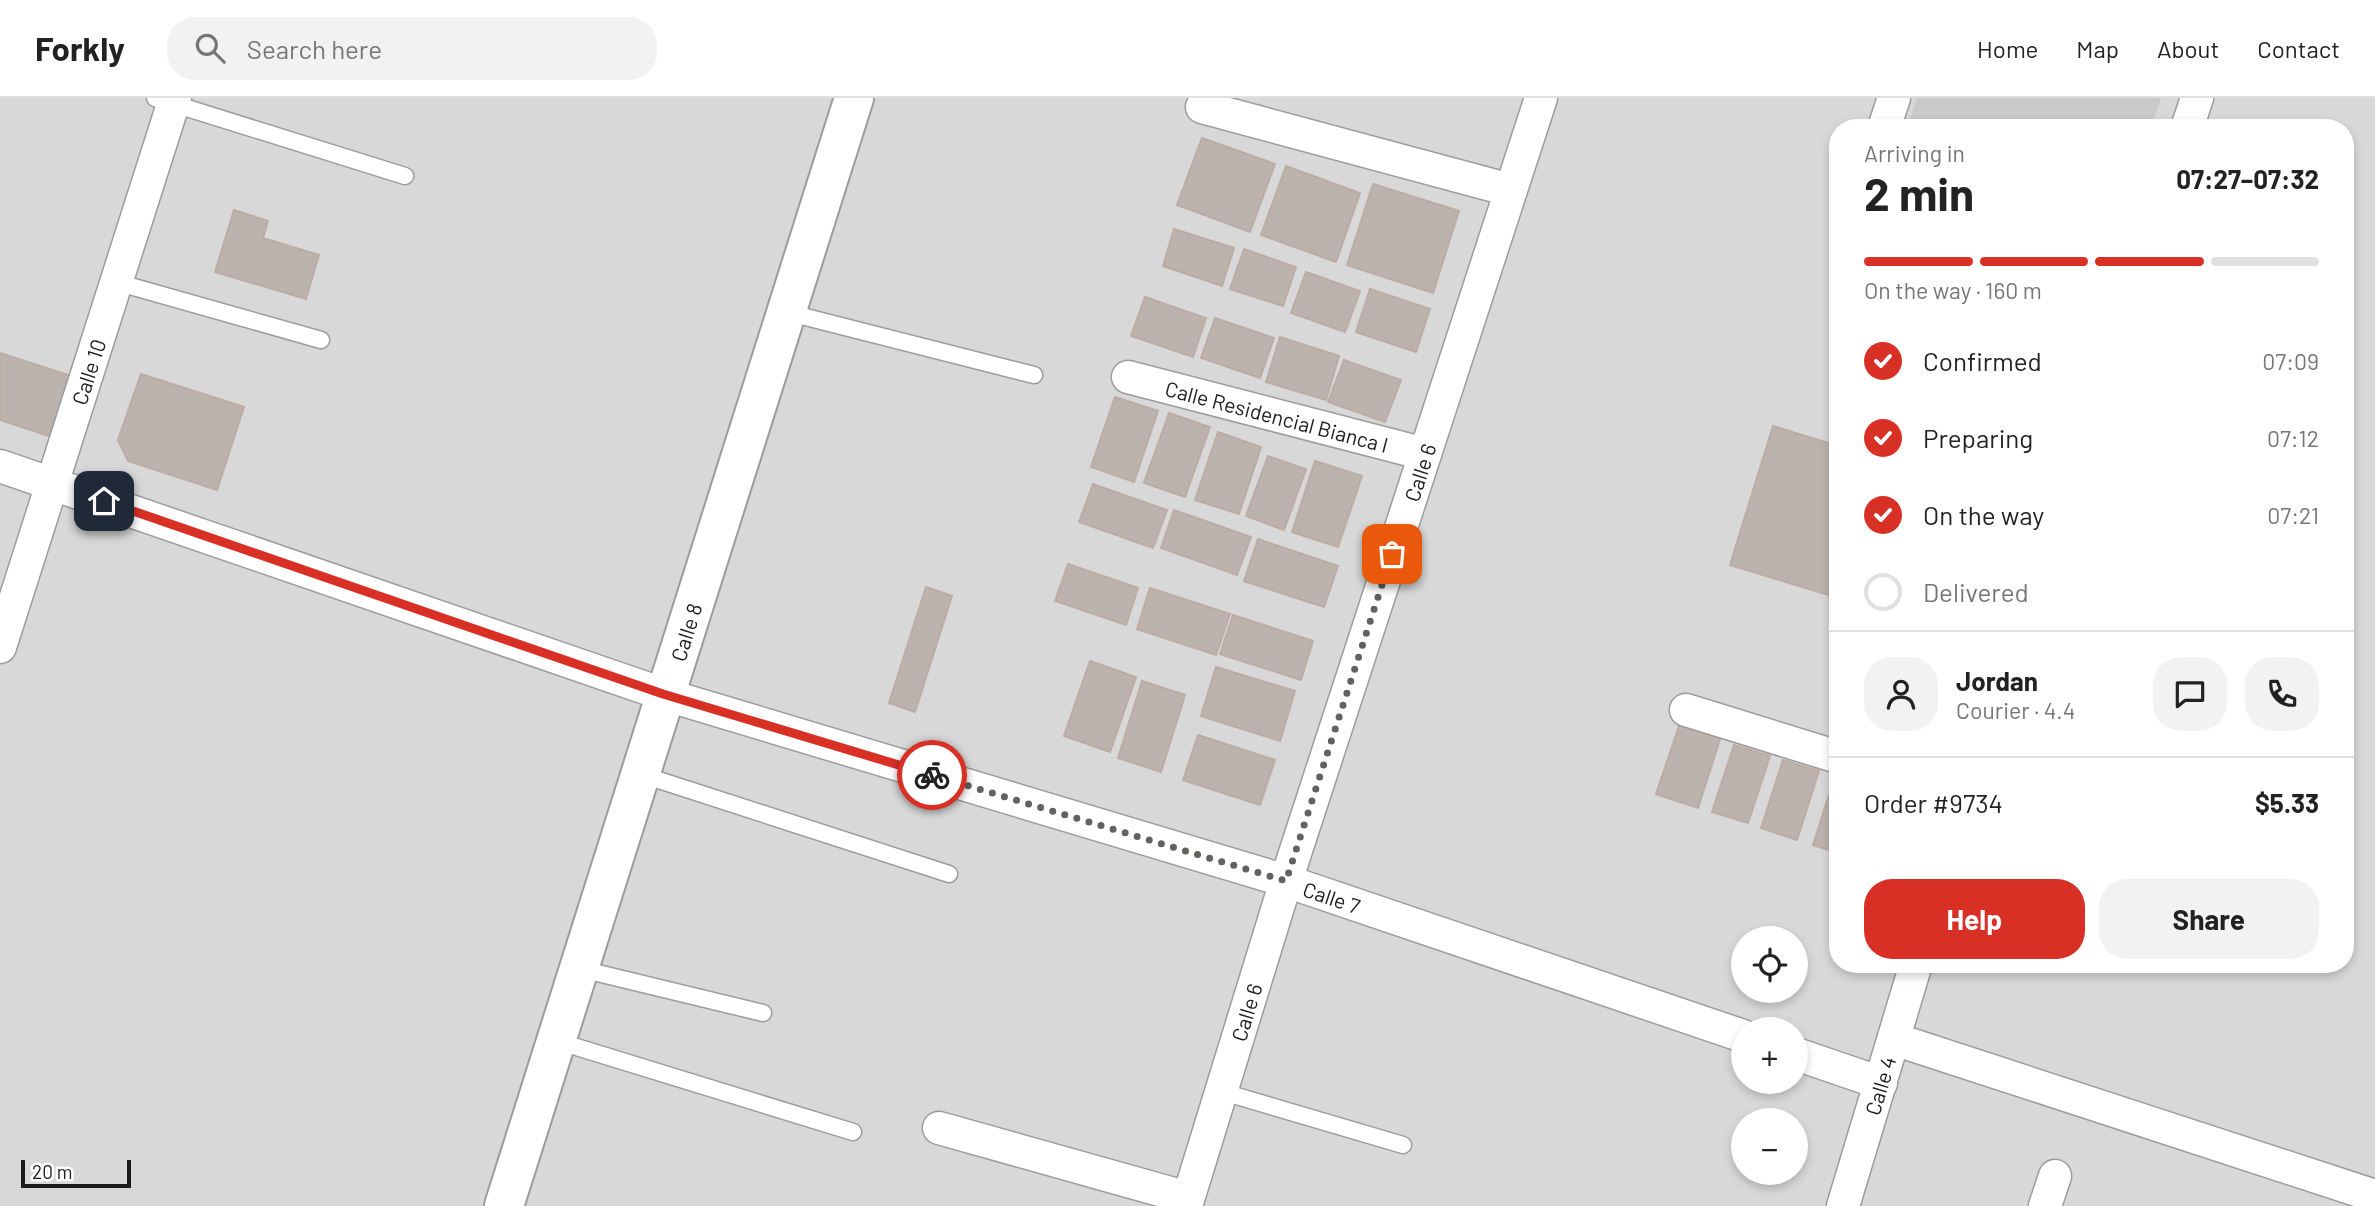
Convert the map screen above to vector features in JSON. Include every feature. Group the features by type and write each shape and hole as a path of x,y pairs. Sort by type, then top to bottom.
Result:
{"street":[{"name":"Calle 8","path":"504,1206 581,969 663,694 854,98"},
{"path":"1887,119 1894,98"},
{"path":"2190,119 2197,98"},
{"name":"Calle 10","path":"0,647 116,282 167,100"},
{"name":"Calle 6","path":"1187,1202 1286,881 1510,190 1534,100"},
{"path":"1202,107 1510,190"},
{"name":"Calle Residencial Bianca I","path":"1128,377 1425,454"},
{"name":"Calle 7","path":"0,466 663,694 1286,881 1731,1032"},
{"path":"1686,710 1829,754"},
{"name":"Calle 4","path":"1843,1206 1913,973"},
{"path":"1894,1039 2375,1196"},
{"path":"1808,1058 1881,1083"},
{"path":"939,1128 1187,1202"},
{"path":"2045,1206 2055,1176"}],"lane":[{"path":"167,100 405,176"},
{"path":"116,282 321,340"},
{"path":"786,312 1034,375"},
{"path":"640,774 949,873"},
{"path":"581,969 763,1013"},
{"path":"557,1041 853,1132"},
{"path":"1223,1092 1403,1145"}],"shaded area":[{"path":"0,98 2375,98 2375,1206 0,1206"},
{"path":"1917,98 2161,98 2154,119 1910,119"}],"building":[{"path":"1202,138 1275,164 1250,232 1177,205"},
{"path":"1286,166 1360,193 1336,262 1261,235"},
{"path":"1373,184 1459,211 1433,293 1347,265"},
{"path":"234,210 268,221 263,238 319,255 306,299 215,272"},
{"path":"1174,229 1234,248 1222,286 1163,266"},
{"path":"1244,249 1296,267 1283,306 1230,289"},
{"path":"1306,272 1360,291 1345,332 1291,313"},
{"path":"1370,289 1430,309 1416,352 1356,332"},
{"path":"1145,297 1206,318 1193,357 1131,336"},
{"path":"1215,318 1274,338 1260,378 1201,358"},
{"path":"1280,337 1339,356 1326,400 1266,382"},
{"path":"0,353 71,376 52,437 0,420"},
{"path":"1344,360 1401,380 1385,422 1328,402"},
{"path":"141,374 244,407 217,490 128,461 118,440"},
{"path":"1115,397 1158,411 1134,482 1091,467"},
{"path":"1169,413 1210,427 1185,497 1144,483"},
{"path":"1773,426 1829,443 1829,595 1730,565"},
{"path":"1218,432 1261,447 1239,514 1195,500"},
{"path":"1268,456 1306,469 1284,530 1246,516"},
{"path":"1315,461 1362,476 1338,547 1292,532"},
{"path":"1093,484 1167,510 1153,548 1079,522"},
{"path":"1174,510 1251,537 1237,575 1161,548"},
{"path":"1258,539 1338,566 1324,607 1244,581"},
{"path":"1068,564 1138,588 1126,625 1055,601"},
{"path":"926,587 952,596 915,712 889,703"},
{"path":"1150,588 1230,614 1216,655 1137,629"},
{"path":"1233,615 1313,641 1301,680 1220,654"},
{"path":"1090,661 1136,677 1110,752 1064,736"},
{"path":"1216,667 1295,691 1280,741 1201,716"},
{"path":"1142,681 1185,695 1161,772 1118,758"},
{"path":"1680,723 1721,736 1698,808 1656,794"},
{"path":"1198,735 1275,760 1260,805 1183,780"},
{"path":"1734,745 1770,756 1748,823 1712,812"},
{"path":"1783,760 1819,771 1797,840 1761,828"},
{"path":"1829,795 1829,850 1813,845"}],"way so far":[{"path":"932,775 1286,881 1392,554"}],"route":[{"path":"104,501 663,694 932,775"}]}
